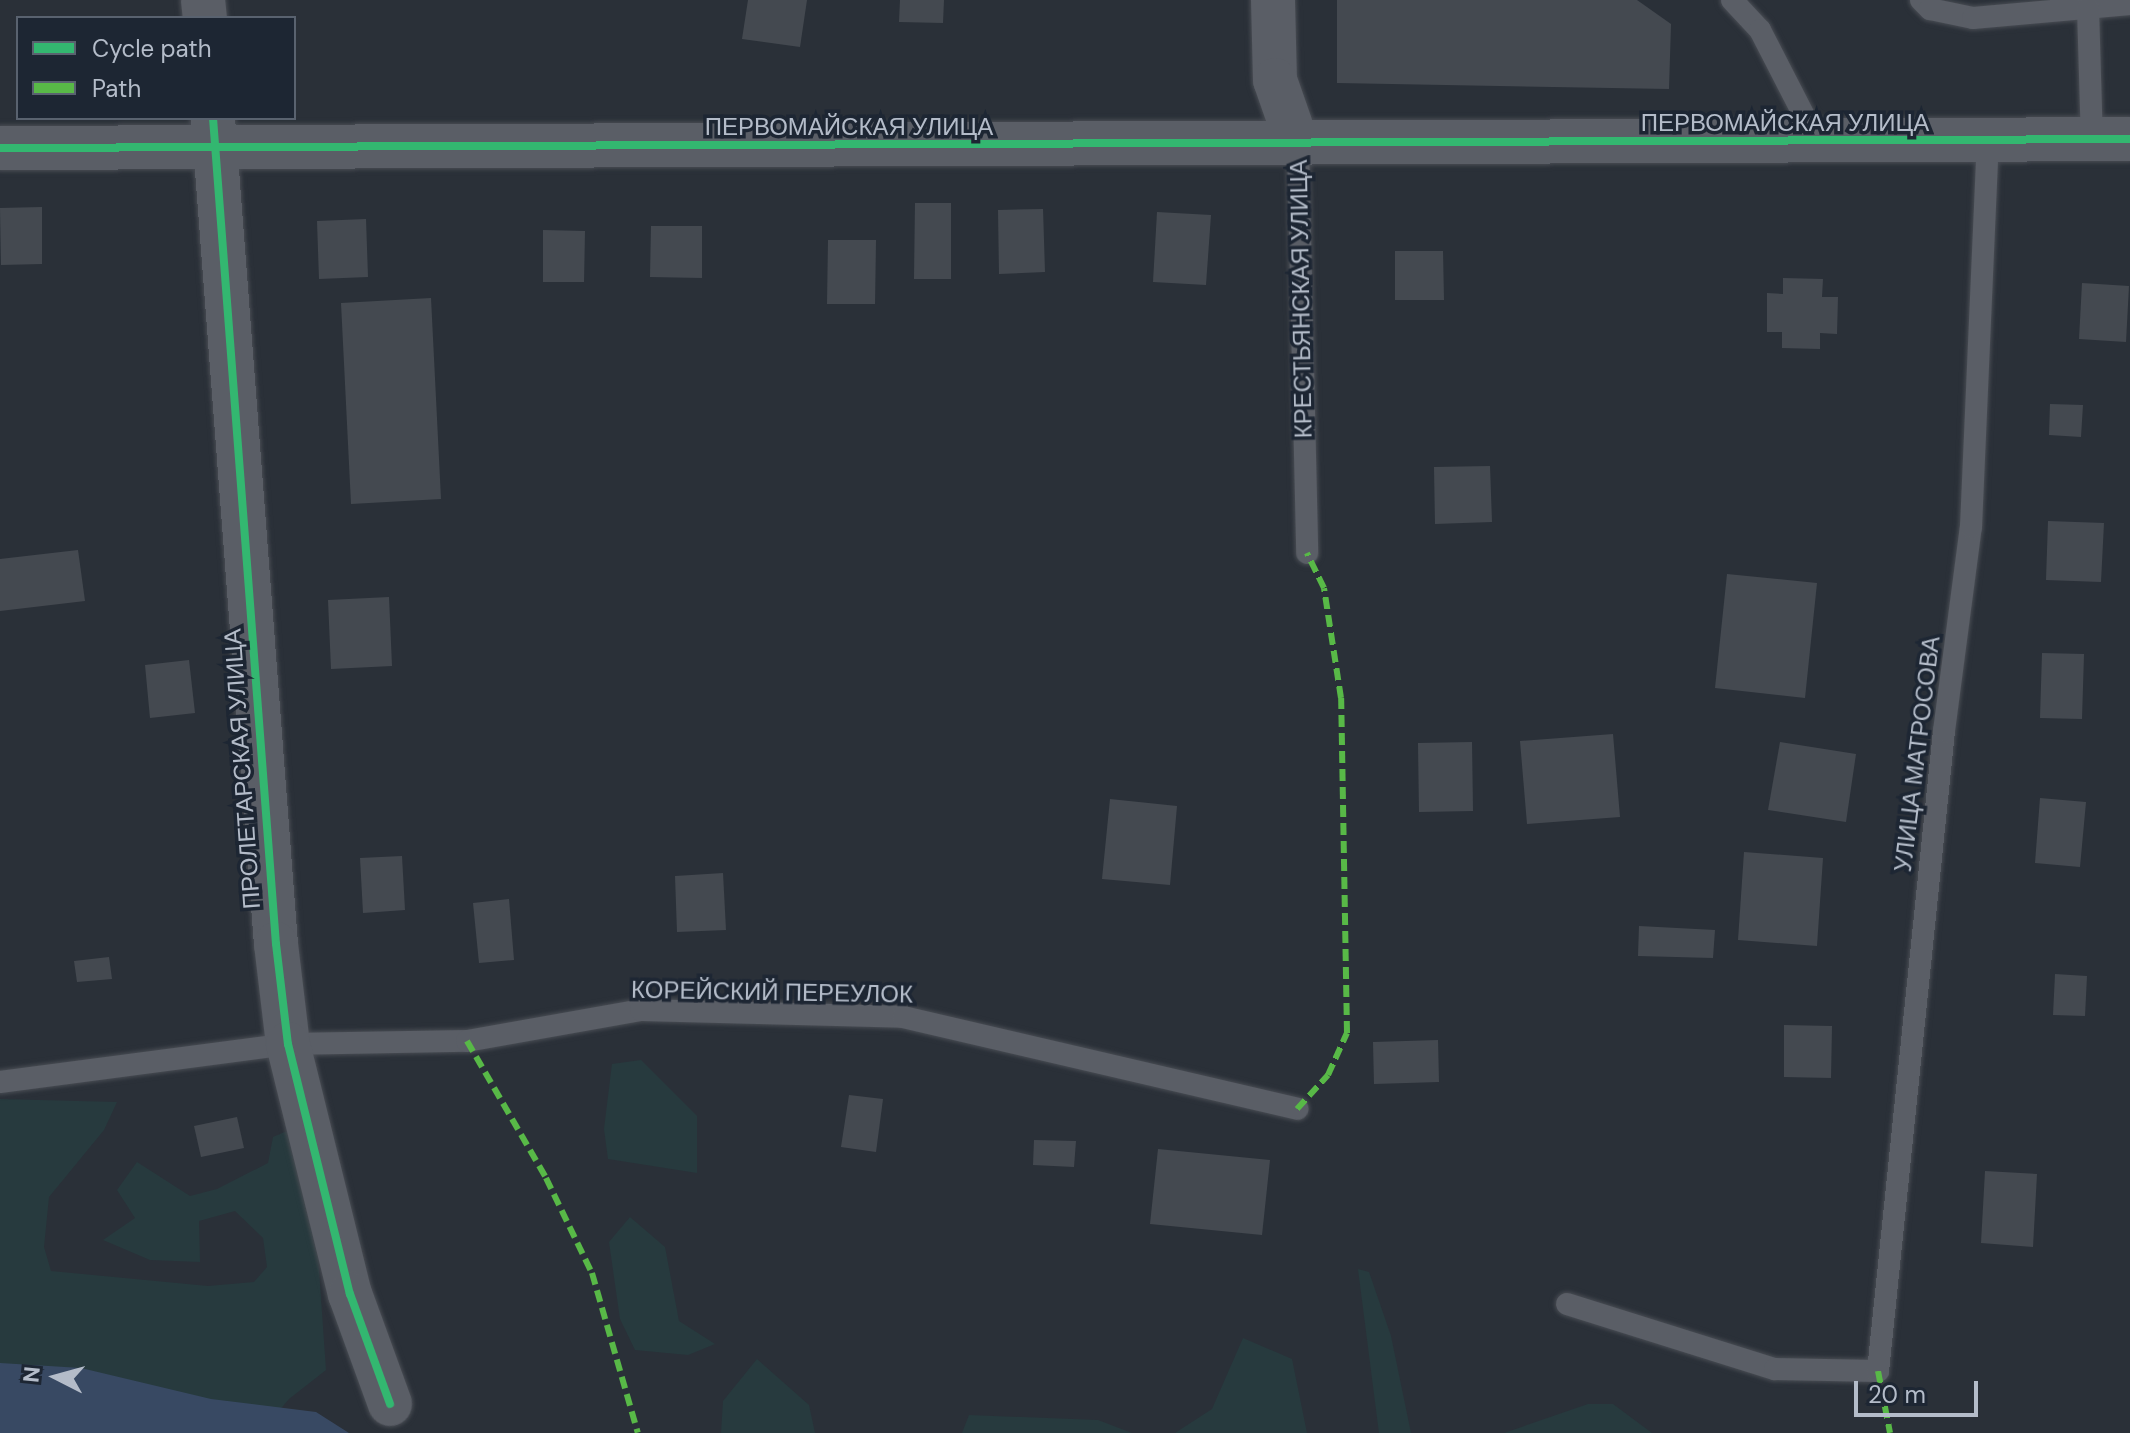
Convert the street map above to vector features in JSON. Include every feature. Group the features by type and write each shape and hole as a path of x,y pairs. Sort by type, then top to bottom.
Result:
{"street":[{"name":"КРЕСТЬЯНСКАЯ УЛИЦА","path":"1273,0 1275,80 1298,146"},
{"name":"ПЕРВОМАЙСКАЯ УЛИЦА","path":"0,148 214,134 1298,146 2111,140"},
{"name":"ПРОЛЕТАРСКАЯ УЛИЦА","path":"214,134 276,944 288,1044 350,1294 390,1404"}],"lane":[{"path":"1732,0 1760,30 1818,143"},
{"path":"1921,0 1930,9 1973,18 2130,4"},
{"path":"2088,8 2111,140"},
{"name":"УЛИЦА МАТРОСОВА","path":"1567,1304 1775,1369 1878,1371 1944,731 1971,527 1988,142"},
{"name":"КРЕСТЬЯНСКАЯ УЛИЦА","path":"1298,146 1307,553"},
{"name":"КОРЕЙСКИЙ ПЕРЕУЛОК","path":"0,1082 288,1044 467,1041 641,1010 903,1017 1297,1109"}],"green space":[{"path":"641,1060 697,1116 697,1173 608,1159 604,1129 612,1064"},
{"path":"0,1099 117,1102 104,1130 49,1197 44,1247 51,1271 208,1286 254,1282 267,1267 263,1238 235,1211 199,1221 200,1262 150,1260 103,1240 135,1218 117,1190 137,1162 190,1196 217,1189 268,1163 273,1137 287,1131 316,1226 326,1370 289,1399 260,1433 0,1433"},
{"path":"630,1217 665,1247 679,1321 715,1344 688,1355 635,1350 620,1319 609,1242"},
{"path":"1358,1269 1369,1272 1391,1336 1411,1433 1379,1433"},
{"path":"1243,1338 1292,1359 1307,1433 1175,1433 1212,1409"},
{"path":"757,1359 809,1405 815,1433 721,1433 723,1401"},
{"path":"1588,1404 1613,1404 1652,1433 1504,1433"},
{"path":"969,1415 1098,1420 1132,1433 962,1433"}],"water":[{"path":"0,1363 81,1368 211,1399 316,1412 349,1433 0,1433"}],"building":[{"path":"748,0 807,0 800,47 742,39"},
{"path":"900,0 944,0 943,23 899,22"},
{"path":"1337,0 1637,0 1671,24 1669,89 1337,83"},
{"path":"915,203 951,203 951,279 914,279"},
{"path":"42,207 42,264 1,265 0,208"},
{"path":"1043,209 1045,272 999,274 998,210"},
{"path":"1157,212 1211,215 1206,285 1153,282"},
{"path":"366,219 368,277 319,279 317,221"},
{"path":"651,226 702,226 702,278 650,277"},
{"path":"543,230 585,231 584,282 543,282"},
{"path":"828,240 876,240 875,304 827,304"},
{"path":"1395,251 1443,251 1444,300 1395,300"},
{"path":"1783,278 1823,279 1822,297 1838,297 1837,334 1820,333 1820,349 1782,348 1782,332 1767,332 1767,293 1783,294"},
{"path":"2082,283 2129,286 2126,342 2079,339"},
{"path":"431,298 441,499 351,504 341,303"},
{"path":"2050,404 2083,405 2081,437 2049,435"},
{"path":"1490,466 1492,522 1435,524 1434,467"},
{"path":"2048,521 2104,523 2101,582 2046,580"},
{"path":"78,550 85,601 0,611 0,559"},
{"path":"1727,574 1817,583 1805,698 1715,688"},
{"path":"389,597 392,666 331,669 328,600"},
{"path":"2042,653 2084,654 2082,719 2040,718"},
{"path":"189,660 195,713 150,718 145,665"},
{"path":"1613,734 1620,817 1527,824 1520,741"},
{"path":"1472,742 1473,811 1419,812 1418,743"},
{"path":"1780,742 1856,754 1846,822 1768,810"},
{"path":"2040,798 2086,802 2080,867 2035,863"},
{"path":"1110,799 1177,806 1170,885 1102,879"},
{"path":"1744,852 1823,858 1817,946 1738,940"},
{"path":"402,856 405,910 363,913 360,858"},
{"path":"723,873 726,930 677,932 675,876"},
{"path":"509,899 514,960 479,963 473,903"},
{"path":"1639,926 1715,930 1713,958 1638,956"},
{"path":"109,957 112,979 77,982 74,961"},
{"path":"2055,974 2087,976 2085,1016 2053,1015"},
{"path":"1784,1025 1832,1026 1831,1078 1784,1077"},
{"path":"1438,1040 1439,1082 1374,1084 1373,1042"},
{"path":"849,1095 883,1099 876,1152 841,1147"},
{"path":"237,1117 244,1148 201,1157 194,1126"},
{"path":"1034,1140 1076,1141 1074,1167 1033,1165"},
{"path":"1158,1149 1270,1160 1262,1235 1150,1224"},
{"path":"1985,1171 2037,1174 2033,1247 1981,1243"}],"marked path":[{"path":"1297,1109 1328,1075 1347,1033 1341,698 1324,588 1307,553"},
{"path":"467,1041 546,1178 592,1273 638,1433"},
{"path":"1878,1371 1890,1433"}],"cycle path":[{"path":"213,120 276,944 288,1044 350,1294 390,1404"},
{"path":"0,148 2130,139"}]}
